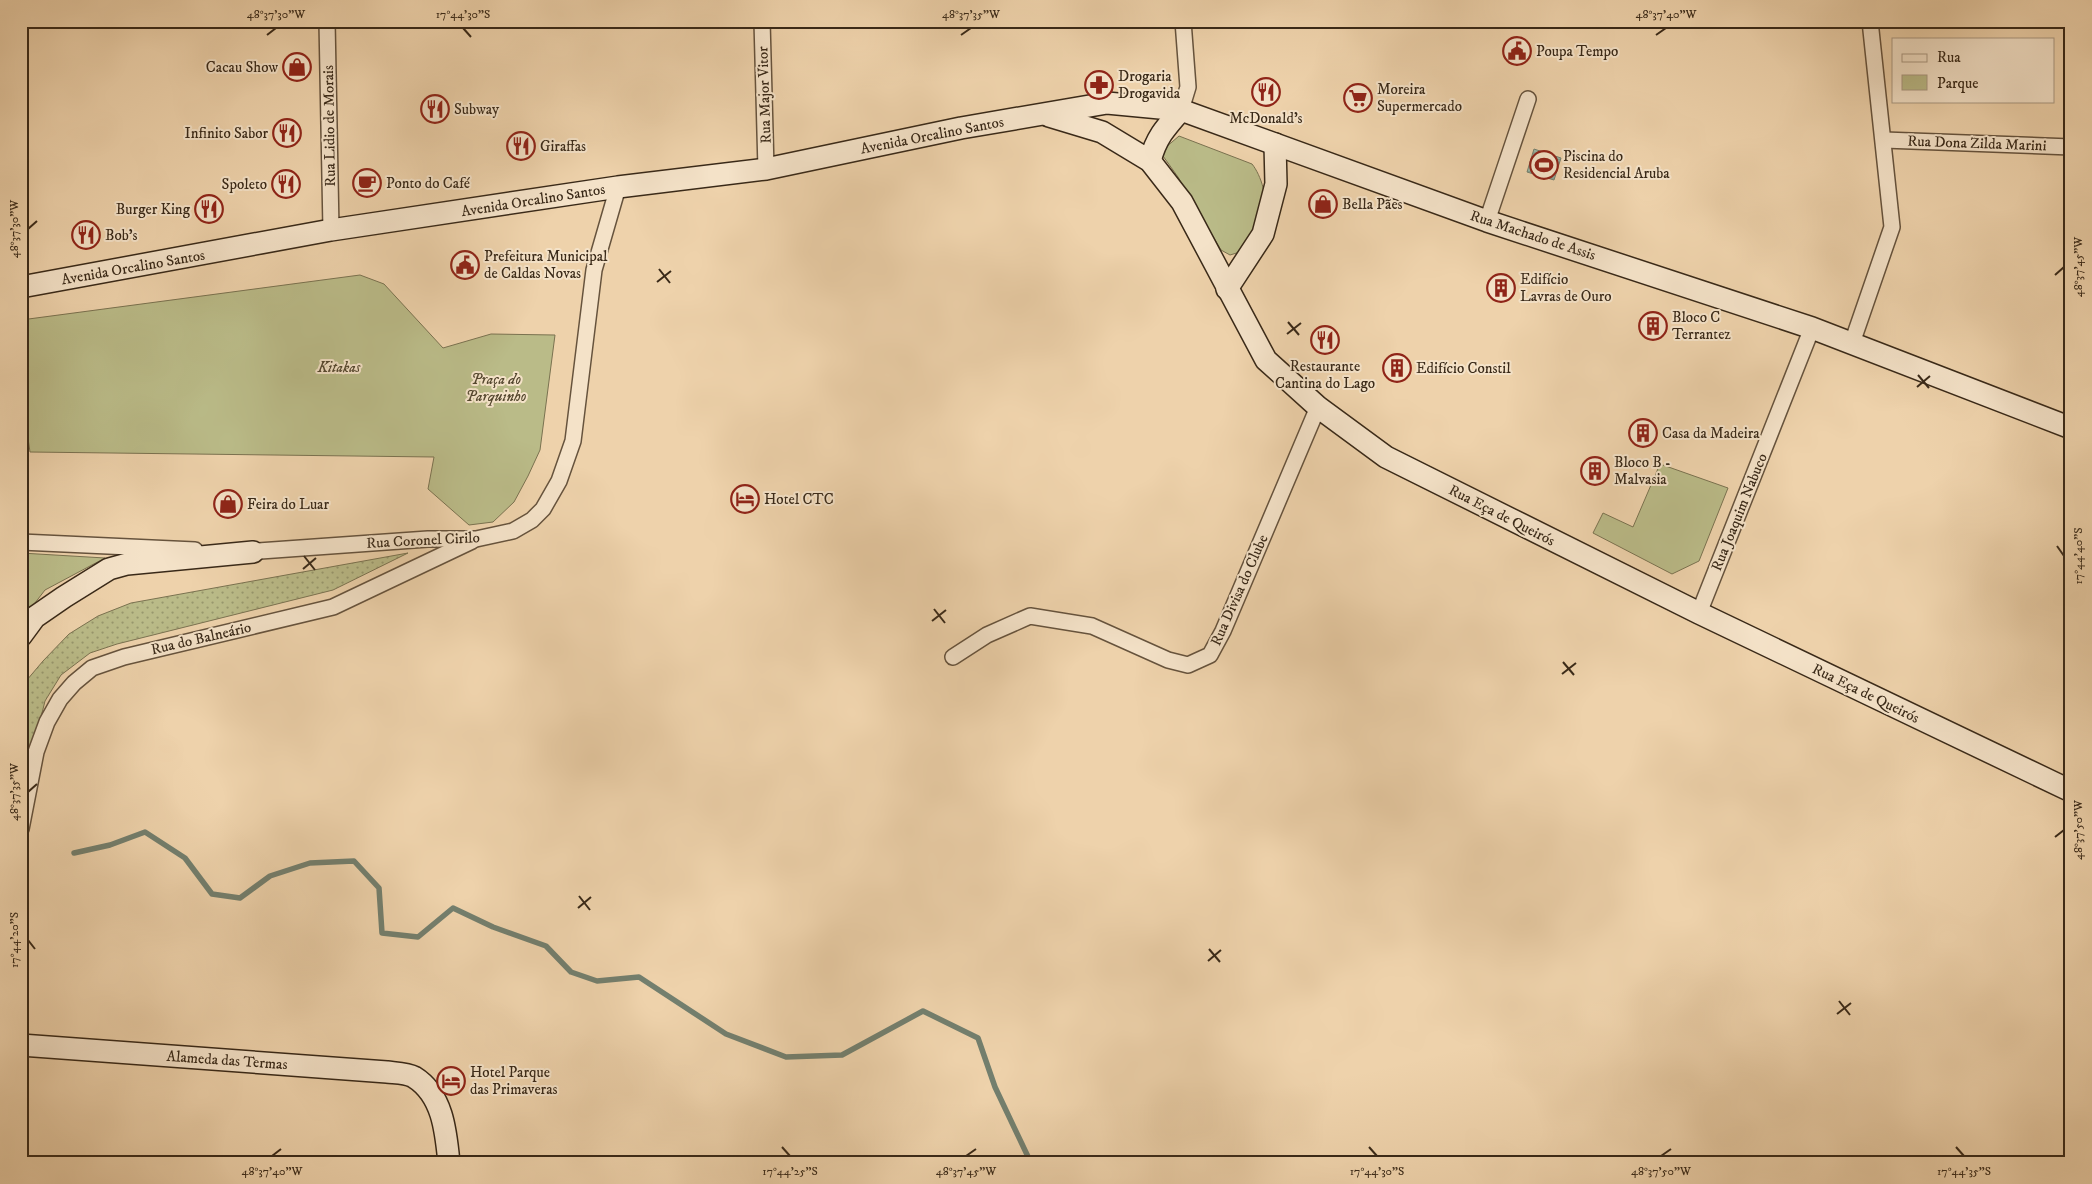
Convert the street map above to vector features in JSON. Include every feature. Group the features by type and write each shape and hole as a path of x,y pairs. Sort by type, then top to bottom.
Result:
{"main road":[{"name":"Rua Machado de Assis","path":"1044,114 1107,103 1181,110 1487,221 1812,328 2071,428"},
{"path":"1150,161 1154,145 1159,136 1181,110"},
{"name":"Avenida Orcalino Santos","path":"21,287 331,230 618,187 766,169 961,128 1044,114"},
{"name":"Rua Eça de Queirós","path":"1044,114 1102,132 1150,161 1182,202 1266,360 1318,407 1386,457 1699,613 2071,791"},
{"path":"1227,289 1263,234 1276,184 1275,144"},
{"path":"21,636 36,617 109,569 127,564 253,552"},
{"name":"Alameda das Termas","path":"21,1045 387,1072 412,1076 428,1089 445,1123 449,1163"}],"street":[{"name":"Rua Lidio de Morais","path":"327,21 331,230"},
{"name":"Rua Major Vitor","path":"762,21 766,169"},
{"path":"1181,110 1188,87 1183,21"},
{"path":"1852,343 1892,227 1870,21"},
{"path":"1487,221 1528,99"},
{"name":"Rua Dona Zilda Marini","path":"1884,140 2071,147"},
{"name":"Rua Coronel Cirilo","path":"21,542 253,552 428,539 476,539 512,531 532,520 543,509 560,481 573,441 594,270 618,187"},
{"name":"Rua Joaquim Nabuco","path":"1699,613 1812,328"},
{"name":"Rua Divisa do Clube","path":"953,658 987,636 1030,616 1092,626 1168,660 1188,665 1210,655 1223,631 1318,407"},
{"name":"Rua do Balneário","path":"21,829 36,752 47,722 60,699 74,683 92,668 124,657 333,607 476,539"}],"green space":[{"path":"1179,136 1252,164 1258,174 1265,195 1265,208 1258,224 1240,252 1230,255 1221,250 1178,177 1163,156 1165,148"},
{"name":"Kitakas","path":"360,275 384,284 443,348 491,334 555,335 540,450 514,502 493,522 469,525 428,489 434,457 30,452 21,390 21,320"},
{"path":"1660,464 1728,488 1699,561 1672,574 1593,533 1603,513 1633,527"},
{"path":"21,553 105,558 45,590 21,621"},
{"path":"408,553 333,590 117,644 90,653 61,675 45,701 21,798 21,687 69,634 98,616 131,603"}],"water":[{"name":"Piscina do Residencial Aruba","path":"1534,149 1561,158 1554,180 1527,172"}],"waterway":[{"path":"74,853 110,845 145,832 185,858 212,894 240,898 270,876 310,863 354,861 379,888 382,933 418,937 453,908 493,927 546,946 571,972 597,981 639,977 726,1034 786,1057 842,1055 923,1011 978,1038 995,1087 1031,1163"}],"place":[{"name":"Poupa Tempo","path":"1517,51"},
{"name":"Cacau Show","path":"297,67"},
{"name":"Drogaria Drogavida","path":"1099,85"},
{"name":"McDonald's","path":"1266,92"},
{"name":"Moreira Supermercado","path":"1358,98"},
{"name":"Subway","path":"435,109"},
{"name":"Infinito Sabor","path":"287,133"},
{"name":"Giraffas","path":"521,146"},
{"name":"Piscina do Residencial Aruba","path":"1544,165"},
{"name":"Ponto do Café","path":"367,183"},
{"name":"Spoleto","path":"286,184"},
{"name":"Bella Pães","path":"1323,204"},
{"name":"Burger King","path":"209,209"},
{"name":"Bob's","path":"86,235"},
{"name":"Prefeitura Municipal de Caldas Novas","path":"465,265"},
{"name":"Edifício Lavras de Ouro","path":"1501,288"},
{"name":"Bloco C Terrantez","path":"1653,326"},
{"name":"Restaurante Cantina do Lago","path":"1325,340"},
{"name":"Edifício Constil","path":"1397,368"},
{"name":"Casa da Madeira","path":"1643,433"},
{"name":"Bloco B - Malvasia","path":"1595,471"},
{"name":"Hotel CTC","path":"745,499"},
{"name":"Feira do Luar","path":"228,504"},
{"name":"Hotel Parque das Primaveras","path":"451,1081"}],"park label":[{"name":"Praça do Parquinho","path":"496,388"}]}
